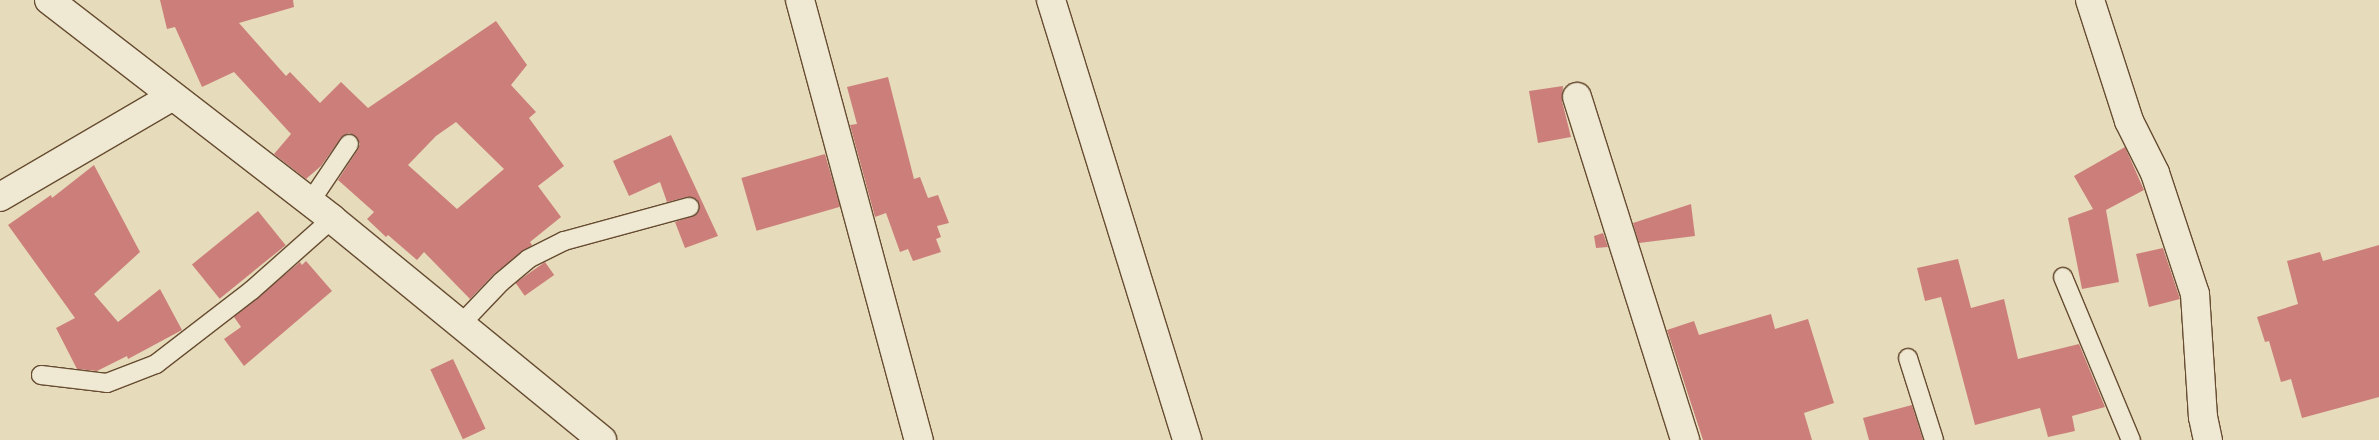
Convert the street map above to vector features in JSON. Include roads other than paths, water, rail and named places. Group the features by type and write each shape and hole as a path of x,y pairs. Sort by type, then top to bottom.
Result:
{"street":[{"path":"49,0 171,97 332,219 602,440"},
{"path":"800,0 919,440"},
{"path":"1051,0 1187,440"},
{"path":"2090,0 2129,121 2155,174 2195,294 2203,417 2208,440"},
{"path":"0,197 171,97"},
{"path":"1577,98 1685,440"}],"lane":[{"path":"310,202 349,144"},
{"path":"462,324 501,282 528,259 564,241 689,207"},
{"path":"41,375 82,383 107,383 156,364 252,290 332,219"},
{"path":"2064,277 2131,440"},
{"path":"1908,358 1934,440"}]}
